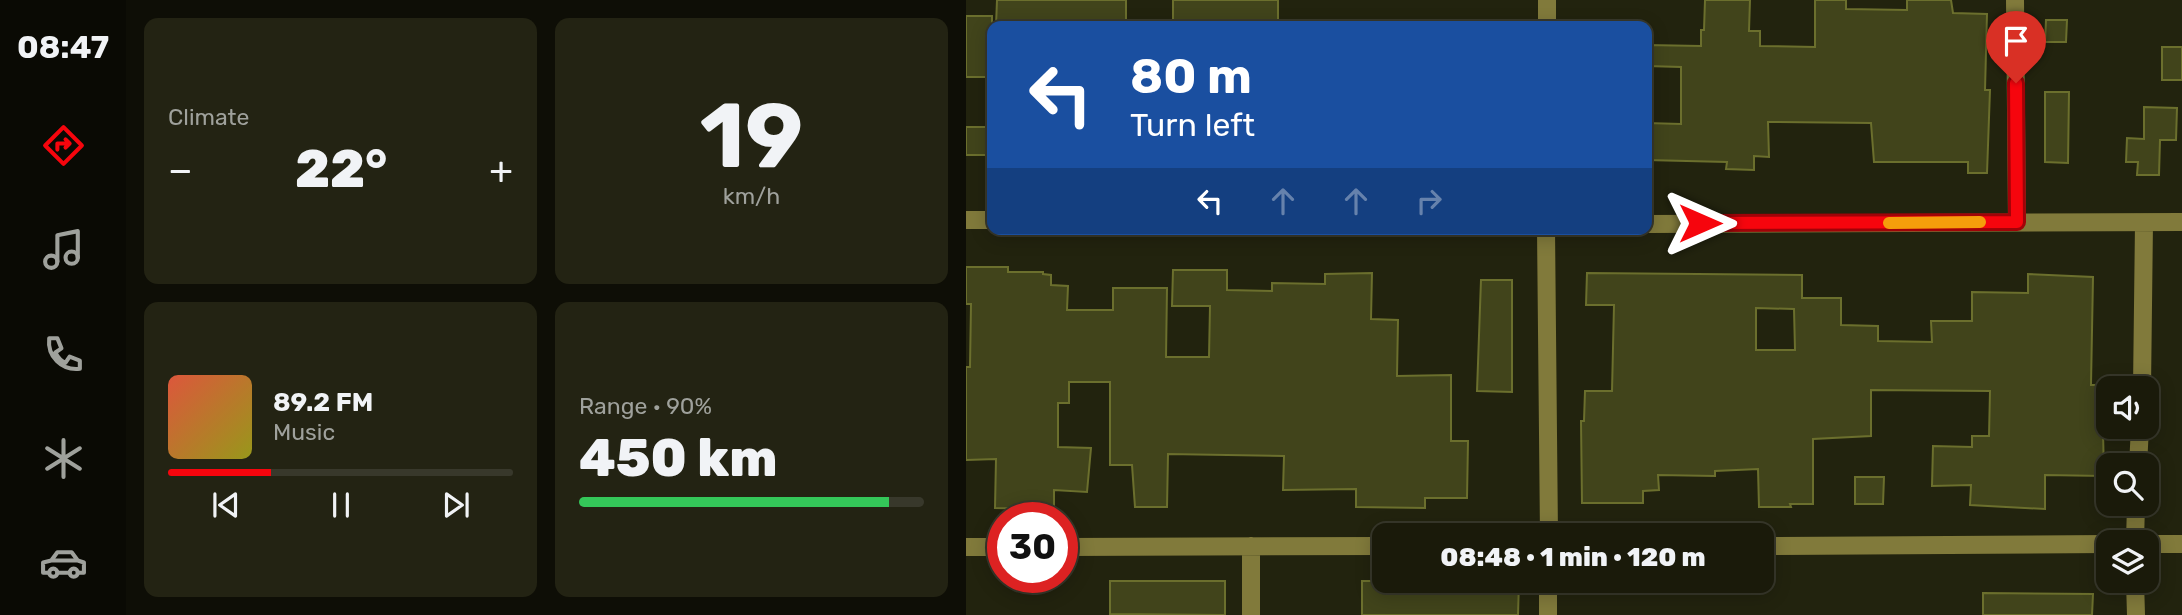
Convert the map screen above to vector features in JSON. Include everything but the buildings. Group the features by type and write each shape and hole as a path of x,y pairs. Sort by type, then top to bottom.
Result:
{"street":[{"path":"1547,0 1547,21"},
{"path":"2015,0 2017,222"},
{"path":"966,220 987,220"},
{"path":"1652,223 2182,222"},
{"path":"2142,376 2144,223"},
{"path":"1546,235 1549,523"},
{"path":"1774,546 2096,544"},
{"path":"2159,544 2182,544"},
{"path":"1251,546 1251,615"},
{"path":"966,547 987,547"},
{"path":"1078,547 1372,547"},
{"path":"1548,593 1548,615"},
{"path":"2135,593 2136,615"}],"slow traffic":[{"path":"1889,223 1980,222"}],"route":[{"path":"1700,223 2017,222 2016,83"}]}
